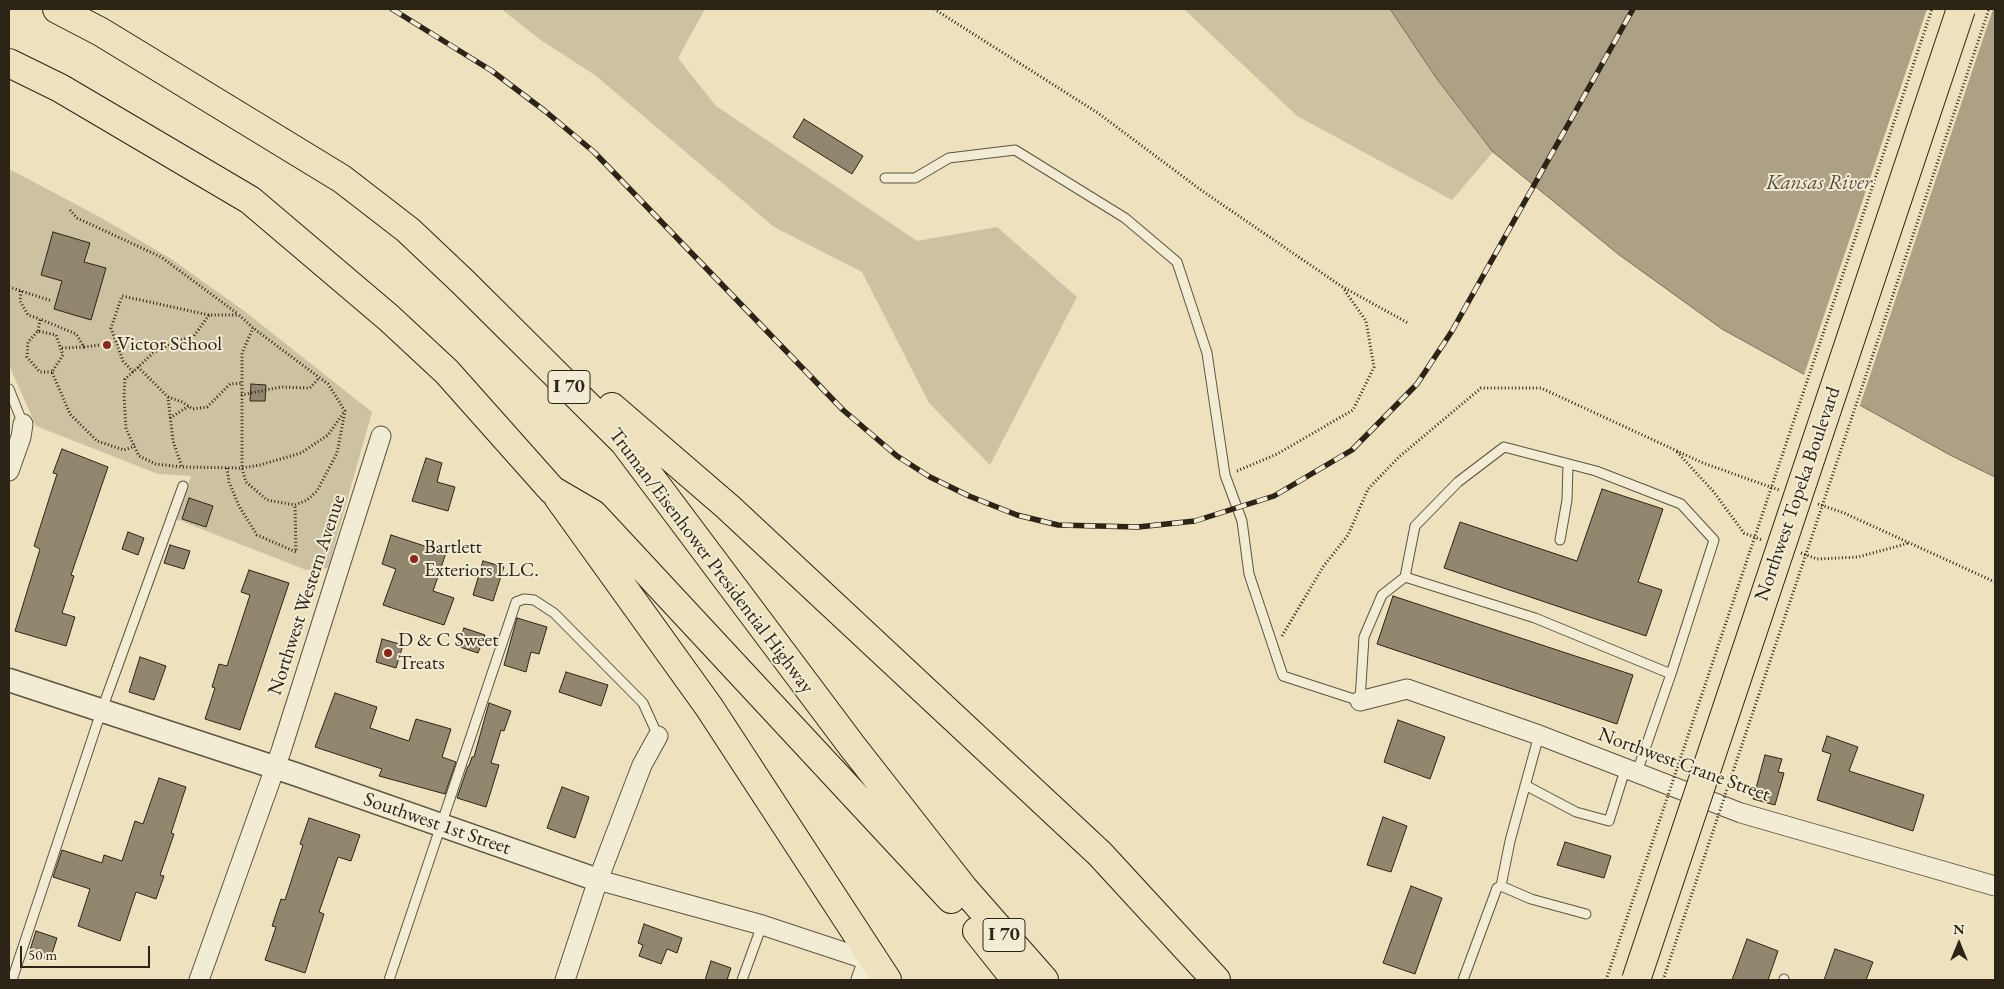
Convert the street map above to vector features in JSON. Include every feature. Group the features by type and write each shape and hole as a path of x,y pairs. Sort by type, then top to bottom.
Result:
{"main road":[{"name":"Truman/Eisenhower Presidential Highway","path":"57,9 118,41 342,179 408,230 464,282 624,442 852,746 1016,980"},
{"name":"Northwest Topeka Boulevard","path":"1636,980 1962,9"},
{"name":"Truman/Eisenhower Presidential Highway","path":"9,63 60,88 250,200 388,318 447,372 552,490 593,514 958,895 1044,980"},
{"path":"464,282 728,507 1100,854 1216,980"},
{"path":"552,490 709,707 887,980"}],"street":[{"path":"9,471 22,437 23,424"},
{"name":"Northwest Western Avenue","path":"199,980 273,767 281,751 381,436"},
{"name":"Southwest 1st Street","path":"9,680 101,712 273,767 598,880 762,925 868,960 861,980"},
{"name":"Northwest Crane Street","path":"1360,701 1407,689 1540,735 1741,813 1995,886"},
{"path":"565,980 598,880 642,765 658,736"}],"lane":[{"path":"885,178 915,178 948,158 1015,150 1125,218 1177,262 1206,353 1226,475 1242,521 1249,574 1283,676 1360,701 1364,637 1382,594 1405,577 1415,526 1458,482 1504,447 1596,471 1682,504 1714,540 1671,674 1609,821 1576,812 1525,785"},
{"path":"9,389 23,424"},
{"path":"1560,540 1567,500 1568,464"},
{"path":"12,980 101,712 183,486"},
{"path":"1405,577 1535,618 1671,674"},
{"path":"389,980 514,605 520,600 539,601 554,612 643,703 658,736"},
{"path":"1463,980 1498,888 1501,886 1510,841 1540,735"},
{"path":"1501,886 1531,899 1586,914"},
{"path":"742,980 762,925"}],"path":[{"path":"934,9 1098,113 1201,190 1341,286 1408,323"},
{"path":"1606,980 1932,9"},
{"path":"1663,980 1989,9"},
{"path":"70,210 77,218 161,257 328,384 345,411 337,453 317,491 307,500 295,504 267,500 246,482 242,468 242,353 253,328"},
{"path":"1226,475 1277,454 1353,410 1374,367 1366,321 1341,286"},
{"path":"9,287 52,301"},
{"path":"21,291 20,301 28,315 76,334 84,347"},
{"path":"133,372 123,362 111,328 122,296 209,315 239,315"},
{"path":"209,315 194,336 177,341 153,352 125,379 126,429 139,456 156,464 182,468 242,468 301,453 328,435 345,411"},
{"path":"40,319 38,331 28,342 27,357 40,372 52,372"},
{"path":"38,331 56,335 61,348 63,355 52,372"},
{"path":"61,348 100,345"},
{"path":"138,367 168,397 193,409 207,407 230,384 242,383"},
{"path":"52,372 70,414 97,441 124,450 135,446"},
{"path":"241,395 266,392 281,387 310,388 320,378"},
{"path":"1274,649 1323,567 1348,535 1368,489 1400,456 1482,388 1541,388 1703,463 1788,493"},
{"path":"168,397 173,441 182,468"},
{"path":"170,418 188,406"},
{"path":"227,468 229,482 239,506 257,536 296,552 295,504"},
{"path":"1816,503 1844,513 1995,582"}],"shaded area":[{"path":"501,9 705,9 678,58 716,106 917,241 997,227 1077,297 990,465 929,403 862,272 774,227 595,75 542,41"},
{"path":"1184,9 1390,9 1437,79 1493,152 1452,200 1297,116"},
{"path":"9,169 98,216 170,258 243,310 372,412 328,568 306,570 176,519 191,476 158,474 36,426 9,365"}],"water":[{"name":"Kansas River","path":"1390,9 1995,9 1995,477 1950,455 1722,329 1618,254 1493,152 1437,79"}],"pier":[{"path":"1927,9 1993,9 1859,408 1803,378"}],"building":[{"path":"804,119 863,156 852,174 793,137"},
{"path":"53,232 90,243 84,262 106,268 91,320 54,309 62,281 41,275"},
{"path":"251,384 266,385 265,401 250,401"},
{"path":"62,449 108,467 71,575 74,576 62,613 75,617 66,646 15,631 40,549 34,546 57,474 53,473"},
{"path":"426,458 442,463 437,482 455,487 448,511 412,501"},
{"path":"1602,489 1663,509 1638,582 1662,590 1646,636 1444,568 1460,522 1577,561"},
{"path":"189,498 213,506 206,527 182,519"},
{"path":"128,532 144,538 138,555 122,549"},
{"path":"391,535 446,553 433,591 454,598 444,625 383,605 396,569 382,564"},
{"path":"170,545 190,551 184,569 164,563"},
{"path":"483,561 504,567 493,601 473,595"},
{"path":"249,570 289,583 240,730 205,719 215,688 212,687 219,664 227,666 250,595 241,592"},
{"path":"1393,596 1633,675 1617,724 1377,644"},
{"path":"517,618 547,627 539,654 531,652 526,672 504,665"},
{"path":"464,628 485,635 478,653 457,646"},
{"name":"D & C Sweet Treats","path":"382,639 403,645 396,668 376,662"},
{"path":"140,657 166,666 154,700 129,692"},
{"path":"566,672 608,685 601,706 559,692"},
{"path":"335,693 377,707 370,728 409,741 416,719 451,729 442,757 456,762 445,794 379,776 382,769 315,747"},
{"path":"489,703 511,711 504,731 501,730 491,763 499,765 486,807 457,798 468,766 472,757 474,757"},
{"path":"1398,720 1445,737 1430,779 1384,762"},
{"path":"1827,736 1858,747 1849,771 1924,795 1913,831 1817,800 1831,754 1822,751"},
{"path":"1765,755 1782,759 1778,772 1784,773 1775,805 1753,799"},
{"path":"159,778 186,787 171,833 174,834 160,875 164,876 156,899 136,892 120,941 78,926 90,889 53,877 62,850 102,863 104,855 122,861 135,821 143,824"},
{"path":"562,787 589,797 575,838 547,828"},
{"path":"1383,817 1407,826 1391,872 1367,865"},
{"path":"309,818 360,835 351,861 338,857 319,912 324,914 305,973 265,960 276,927 272,926 281,899 285,900 303,845 300,844"},
{"path":"1565,842 1611,856 1604,878 1557,865"},
{"path":"1411,886 1442,898 1415,974 1383,963"},
{"path":"644,924 682,938 677,953 667,949 661,964 639,956 643,945 638,943"},
{"path":"36,931 57,938 50,960 29,953"},
{"path":"1747,939 1778,951 1768,980 1732,980"},
{"path":"1835,949 1873,962 1866,980 1824,980"},
{"path":"711,961 731,968 727,980 705,980"}],"railway":[{"path":"392,9 492,71 545,111 594,152 843,410 897,456 930,477 969,496 1017,515 1058,525 1138,527 1195,521 1274,496 1352,450 1417,384 1452,331 1633,9"}],"place":[{"name":"Victor School","path":"107,345"},
{"name":"Bartlett Exteriors LLC.","path":"414,559"},
{"name":"D & C Sweet Treats","path":"388,653"}]}
